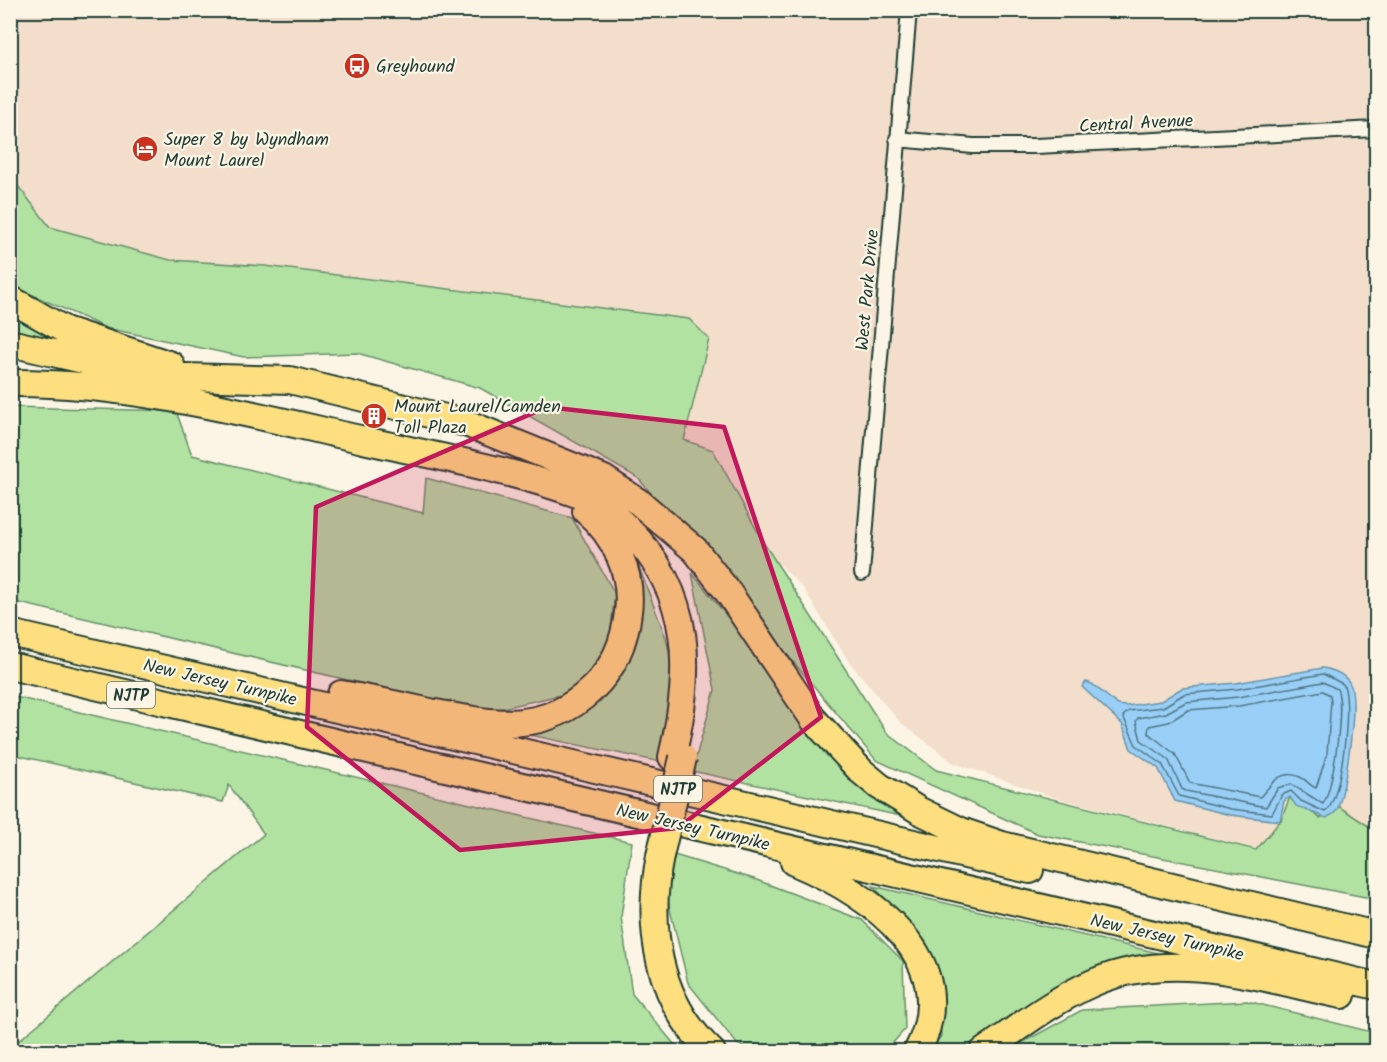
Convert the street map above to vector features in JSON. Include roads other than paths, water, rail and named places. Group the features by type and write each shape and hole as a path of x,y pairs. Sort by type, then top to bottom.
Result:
{"highway":[{"path":"10,299 65,330 162,363 223,379"},
{"path":"10,343 153,376 290,380 378,400 466,423 604,479 677,532 728,592 829,738 861,771 899,800 961,831 1011,848 1377,935"},
{"path":"10,355 152,387 214,407"},
{"path":"10,383 87,387 214,407 480,467 580,496 612,515 650,554 668,585 684,637 685,675 677,758"},
{"path":"541,453 630,513 660,546 681,582 694,620 698,661 695,700 677,758 642,903 645,958 663,1009 694,1052"},
{"path":"152,666 254,677 497,723 532,721 564,711 596,685 613,663 624,635 628,594 620,558 599,522 576,504 539,484"},
{"name":"New Jersey Turnpike","path":"10,633 1377,949"},
{"name":"New Jersey Turnpike","path":"10,666 1377,986"},
{"path":"558,796 586,811 733,844 792,861 828,877 861,897 902,933 924,970 930,1012 924,1039 917,1052"},
{"path":"655,855 653,914 660,965 682,1016 712,1052"},
{"path":"983,1052 1079,989 1119,973 1141,969 1181,966 1205,968 1377,1002"}],"street":[{"name":"West Park Drive","path":"862,573 909,10"},
{"name":"Central Avenue","path":"897,139 973,146 1023,146 1377,129"}],"water":[{"path":"1323,668 1339,673 1348,681 1353,708 1350,747 1340,800 1337,810 1326,818 1296,806 1290,797 1284,801 1280,821 1230,815 1175,801 1158,768 1131,749 1122,724 1082,687 1086,682 1092,684 1118,705 1126,706 1161,701 1182,688 1236,683"}],"place":[{"name":"Greyhound","path":"357,66"},
{"name":"Super 8 by Wyndham Mount Laurel","path":"145,149"},
{"name":"Mount Laurel/Camden Toll Plaza","path":"374,416"}]}
